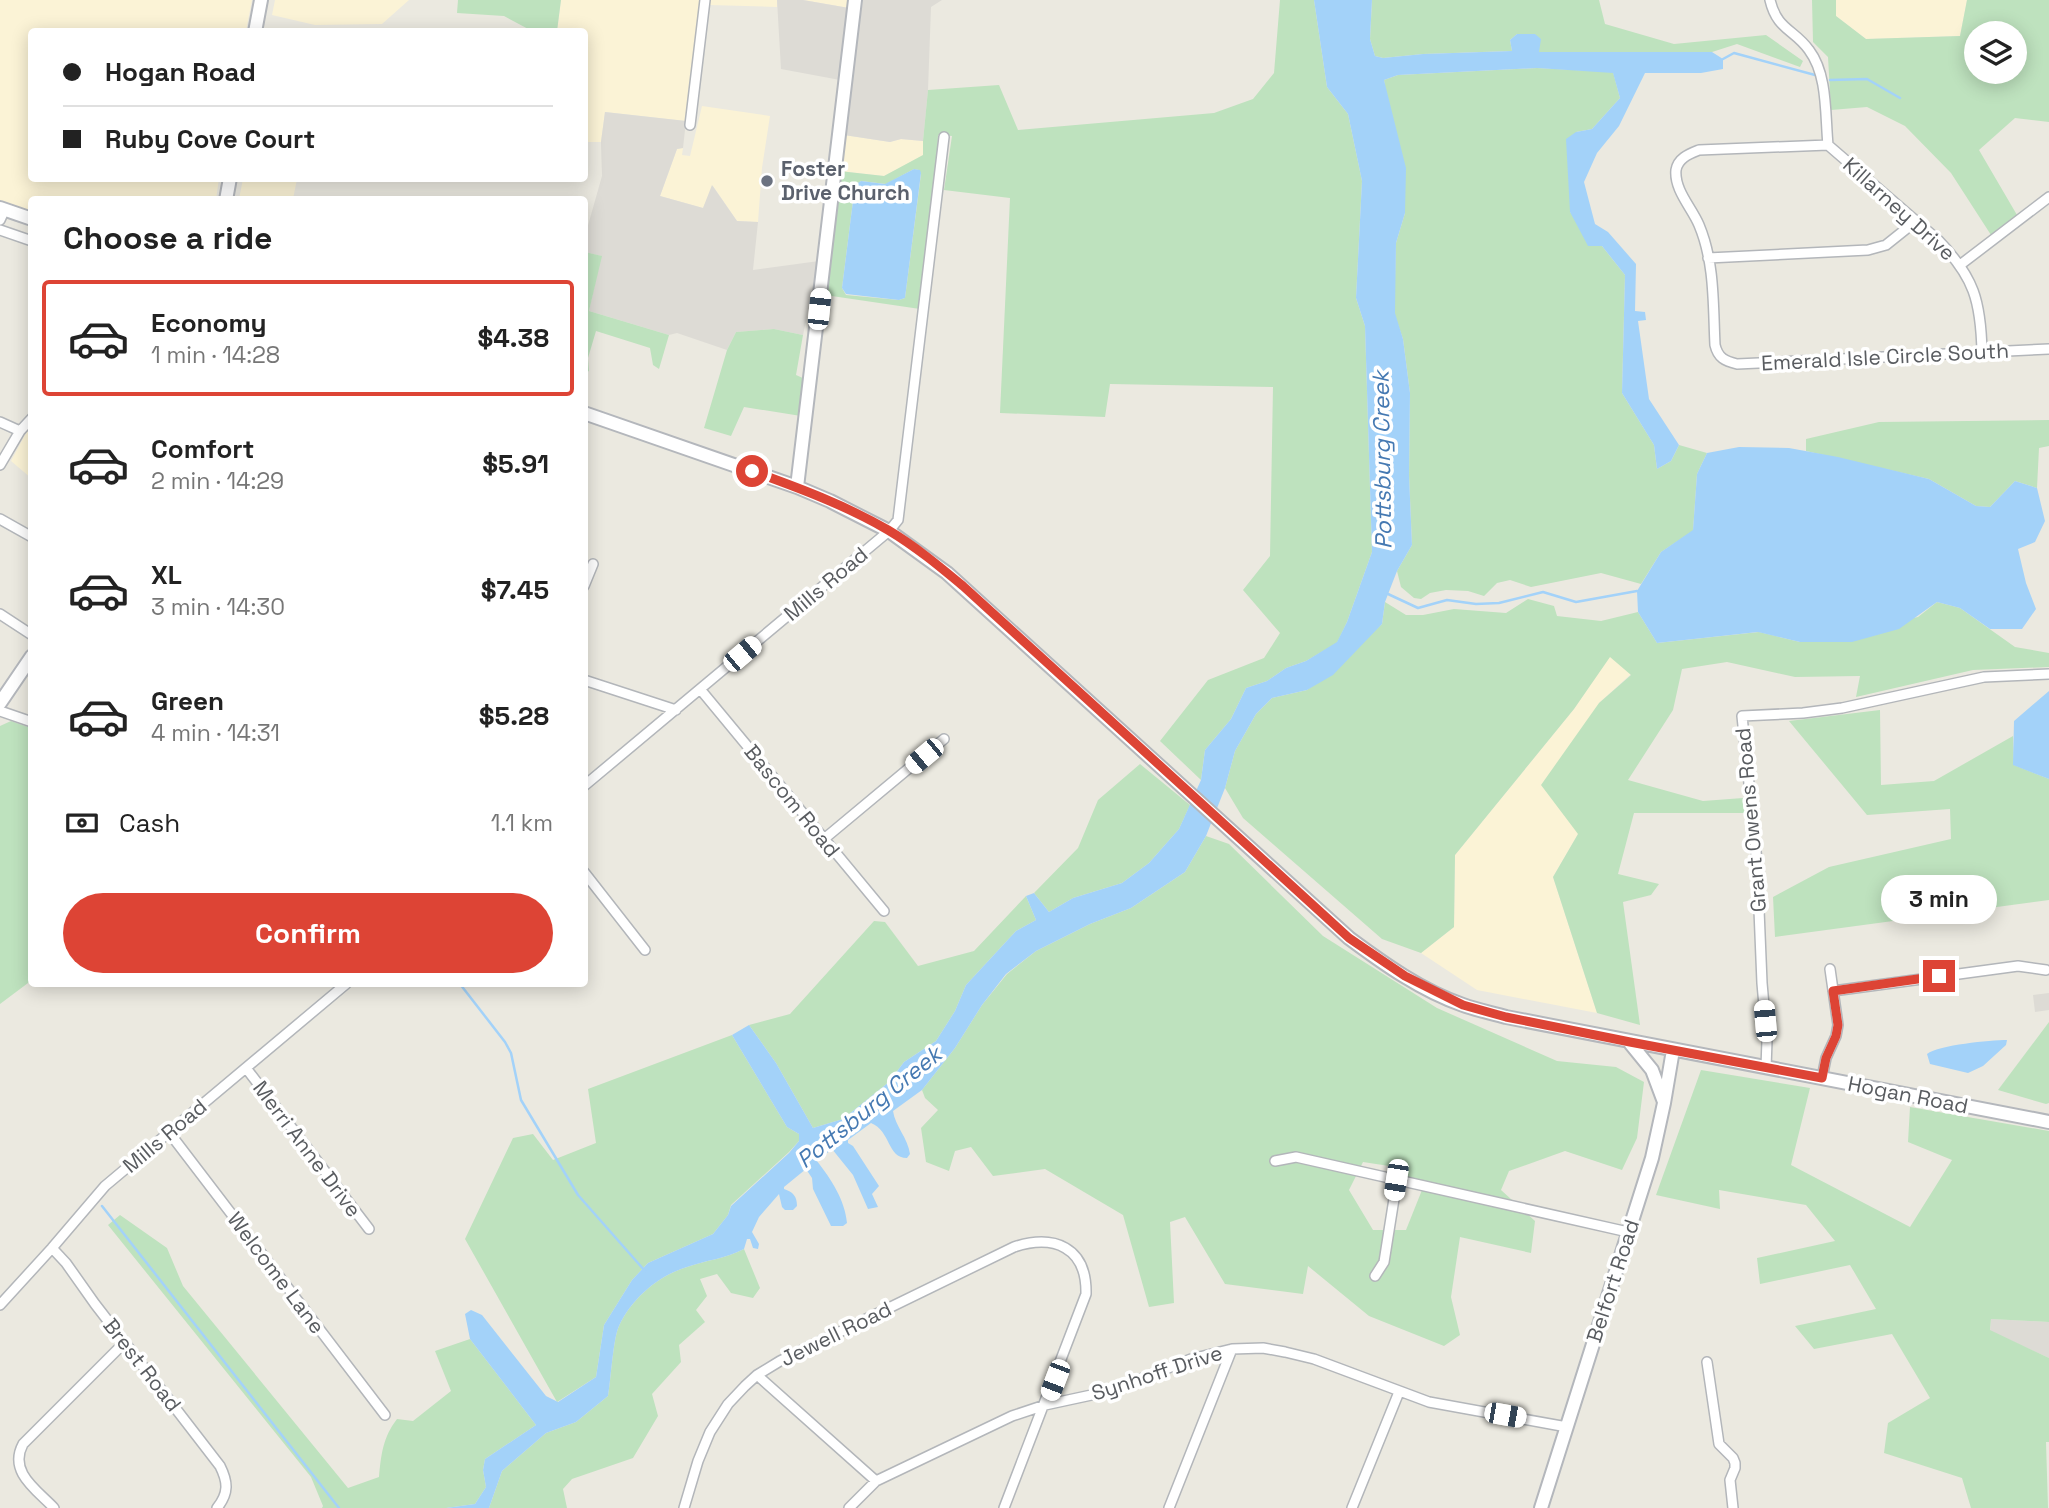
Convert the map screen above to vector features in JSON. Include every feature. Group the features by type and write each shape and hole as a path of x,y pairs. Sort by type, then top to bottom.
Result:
{"main road":[{"path":"256,28 261,0"},
{"path":"797,488 855,0"},
{"path":"2,212 28,218"},
{"name":"Hogan Road","path":"588,414 797,488 830,501 889,531 963,586 1349,938 1405,976 1463,1005 1506,1017 1630,1042 2049,1122"},
{"path":"0,703 28,662"},
{"path":"1630,1042 1652,1070 1664,1103"},
{"name":"Belfort Road","path":"1541,1508 1652,1157 1673,1050"}],"street":[{"path":"690,125 705,0"},
{"name":"Killarney Drive","path":"1770,0 1774,14 1781,24 1810,50 1820,72 1828,145 1938,240 1960,265 1972,285 1979,308 1982,321 1982,353"},
{"path":"889,531 898,520 944,137"},
{"path":"1828,145 1699,150 1683,157 1675,173 1677,183 1699,226 1708,258 1868,250 1886,245 1916,221"},
{"path":"1960,265 2049,197"},
{"path":"0,230 28,240"},
{"name":"Emerald Isle Circle South","path":"1708,258 1712,280 1714,345 1722,359 1737,364 2049,349"},
{"path":"0,422 20,431"},
{"path":"0,465 28,422"},
{"path":"0,519 28,535"},
{"name":"Mills Road","path":"588,783 889,531"},
{"path":"588,576 593,564"},
{"path":"0,614 28,632"},
{"name":"Grant Owens Road","path":"1766,1068 1767,1040 1756,861 1742,716 1842,708 1984,677 2049,674"},
{"path":"588,681 676,710"},
{"name":"Bascom Road","path":"700,689 884,911"},
{"path":"0,711 28,721"},
{"path":"824,839 944,739"},
{"path":"588,877 645,950"},
{"path":"1833,991 2018,966 2046,970"},
{"path":"1822,1078 1838,1025 1830,969"},
{"name":"Mills Road","path":"0,1305 105,1186 342,987"},
{"name":"Merri Anne Drive","path":"246,1068 369,1229"},
{"name":"Welcome Lane","path":"168,1131 384,1415"},
{"path":"1275,1161 1296,1157 1628,1232"},
{"path":"1375,1276 1384,1262 1396,1180"},
{"name":"Jewell Road","path":"684,1508 710,1432 728,1404 757,1375 1014,1247 1037,1241 1058,1244 1075,1257 1085,1275 1086,1294 1045,1405"},
{"name":"Brest Road","path":"52,1248 220,1466 227,1485 226,1495 218,1508"},
{"path":"54,1508 23,1476 18,1458 23,1444 125,1342"},
{"name":"Synhoff Drive","path":"849,1508 876,1481 1012,1416 1045,1405 1094,1395 1191,1359 1233,1349 1263,1348 1295,1354 1429,1402 1567,1427"},
{"path":"1169,1508 1233,1349"},
{"path":"1707,1362 1719,1444 1735,1463 1730,1480 1733,1508"},
{"path":"757,1375 876,1481"},
{"path":"1352,1508 1399,1392"},
{"path":"1004,1508 1045,1405"}],"shaded area":[{"path":"0,0 252,0 247,28 28,28 28,182 219,182 216,196 28,196 28,213 0,203"},
{"path":"275,0 409,0 382,24 315,25 272,15"},
{"path":"561,0 701,0 686,121 605,112 601,142 588,142 588,28 558,28"},
{"path":"709,0 777,0 777,7 709,5"},
{"path":"777,0 803,0 849,8 840,80 781,69"},
{"path":"803,0 850,0 849,8"},
{"path":"863,0 942,0 931,7 923,141 901,139 890,142 844,135"},
{"path":"1836,0 1967,0 1960,36 1866,39 1836,16"},
{"path":"702,106 770,116 758,222 737,221 713,186 703,208 660,196 677,149 683,148 682,155 690,156"},
{"path":"605,112 686,121 683,148 677,149 660,196 703,208 712,185 737,221 758,222 753,270 819,261 803,335 774,329 736,332 727,350 677,333 669,335 589,311 601,256 588,253 588,225 602,176 601,142"},
{"path":"844,135 890,142 901,139 923,141 924,155 884,176 839,171"},
{"path":"242,182 296,182 294,196 240,196"},
{"path":"28,432 28,475 11,461"},
{"path":"1610,656 1631,674 1599,703 1578,834 1553,877 1597,1013 1477,990 1421,953 1454,927 1455,855 1574,709"},
{"path":"2049,993 2049,1010 2035,1012 2033,995"},
{"path":"1991,1319 2049,1322 2049,1358 1990,1331"}],"green space":[{"path":"458,0 561,0 557,28 526,28 504,16 457,13"},
{"path":"1280,0 1314,0 1327,87 1348,114 1362,181 1356,298 1365,326 1372,552 1337,643 1306,661 1286,668 1267,681 1246,688 1231,719 1205,750 1201,780 1160,741 1208,680 1264,658 1280,633 1243,590 1270,556 1273,387 1110,384 1105,417 1000,413 1010,198 944,190 952,136 938,135 920,309 825,295 839,171 884,176 923,155 928,90 999,85 1018,130 1214,113 1253,99 1274,73","holes":["914,169 921,174 905,298 899,300 846,295 842,288 855,185 861,181 886,184"]},
{"path":"1372,0 1599,0 1605,24 1674,44 1766,35 1803,61 1800,67 1737,44 1712,52 1538,52 1535,34 1517,34 1510,40 1512,51 1383,58 1375,56 1370,39"},
{"path":"1812,0 1836,0 1836,16 1866,39 1960,36 1967,0 2049,0 2049,122 2015,118 1979,150 2017,215 1991,235 1951,173 1905,126 1867,107 1831,110 1828,57 1813,42"},
{"path":"1537,68 1613,72 1620,98 1592,129 1576,132 1570,212 1625,275 1622,393 1654,445 1657,469 1671,461 1679,445 1707,453 1697,474 1693,531 1661,552 1641,584 1601,573 1531,587 1510,580 1497,583 1484,596 1468,591 1446,590 1430,593 1421,599 1414,598 1401,587 1397,571 1412,545 1410,393 1403,339 1394,313 1396,243 1405,213 1384,80 1398,75"},
{"path":"588,253 602,256 589,311 669,335 659,369 653,365 650,348 596,331 588,358"},
{"path":"774,329 803,335 796,375 805,379 801,416 744,407 731,436 704,428 727,350 736,332"},
{"path":"2049,420 2049,446 2039,448 2037,488 2015,481 1990,507 1976,506 1929,479 1806,451 1806,439 1879,422"},
{"path":"1528,599 1554,606 1557,616 1601,621 1638,612 1657,643 1759,632 1800,642 1918,617 1937,602 1960,608 2015,647 2049,653 2049,667 1973,670 1856,697 1860,676 1795,677 1727,662 1682,669 1673,710 1628,780 1703,801 1743,798 1747,813 1634,813 1618,874 1659,884 1651,895 1623,902 1640,1025 1597,1013 1553,877 1578,834 1541,785 1599,703 1631,675 1610,657 1574,709 1455,855 1454,927 1421,953 1382,939 1243,818 1225,788 1235,751 1256,714 1272,698 1307,690 1382,624 1385,602 1406,615 1423,615 1454,609 1506,613"},
{"path":"1880,710 1881,785 1934,781 2013,736 2014,765 2049,779 2049,900 1775,937 1773,897 1829,867 1951,839 1950,809 1867,815 1789,721"},
{"path":"11,721 28,727 28,983 0,1004 0,726"},
{"path":"1140,764 1190,805 1179,829 1149,863 1122,883 1073,898 1049,912 1034,893 1078,848 1098,800"},
{"path":"1206,836 1229,844 1323,936 1437,1008 1557,1061 1616,1067 1644,1082 1637,1138 1622,1170 1565,1151 1509,1171 1501,1190 1535,1221 1531,1253 1460,1237 1451,1297 1460,1335 1444,1346 1369,1316 1308,1266 1303,1294 1225,1284 1185,1217 1170,1222 1174,1303 1149,1307 1123,1215 1045,1169 993,1176 971,1147 955,1151 949,1171 926,1162 921,1128 938,1110 925,1098 922,1090 1007,974 1036,951 1090,924 1131,908 1185,872","holes":["1363,1162 1389,1166 1422,1190 1406,1230 1373,1230 1349,1190"]},
{"path":"1026,896 1036,920 1016,931 966,985 955,1011 936,1041 904,1062 889,1082 843,1119 813,1128 776,1063 749,1025 790,1014 874,921 885,922 918,966 974,951"},
{"path":"2049,1022 2049,1103 1998,1090"},
{"path":"732,1035 787,1127 799,1134 799,1141 731,1205 728,1215 713,1234 648,1263 632,1280 604,1325 596,1377 557,1402 465,1239 513,1138 533,1134 553,1160 596,1143 588,1089"},
{"path":"1701,1070 1810,1088 1791,1165 1910,1227 1952,1160 1908,1142 1910,1107 2049,1131 2049,1322 1991,1319 1990,1330 2049,1358 2049,1442 2046,1442 2048,1508 1971,1508 1962,1478 1884,1453 1888,1423 1930,1398 1892,1334 1814,1349 1795,1326 1876,1309 1850,1265 1760,1284 1757,1258 1835,1241 1806,1205 1719,1190 1720,1209 1656,1195"},
{"path":"120,1215 167,1248 183,1286 348,1488 379,1477 386,1439 397,1419 413,1421 451,1391 435,1351 470,1339 536,1425 485,1459 483,1470 486,1487 475,1504 446,1508 322,1508 311,1477 108,1225"},
{"path":"744,1249 760,1288 753,1298 731,1293 717,1274 700,1279 707,1296 696,1310 705,1322 679,1345 681,1362 652,1394 658,1416 633,1458 572,1479 563,1489 567,1508 489,1508 502,1471 546,1433 576,1422 608,1396 617,1332 624,1316 639,1297 656,1282 676,1271"}],"water":[{"name":"Pottsburg Creek","path":"1314,0 1372,0 1370,39 1375,56 1383,58 1512,51 1510,40 1517,34 1535,34 1541,39 1539,52 1712,52 1723,59 1723,69 1701,73 1645,73 1619,126 1597,153 1584,182 1595,224 1608,232 1636,264 1635,311 1645,312 1646,320 1638,321 1649,399 1679,445 1671,461 1657,469 1654,445 1622,393 1625,275 1602,246 1588,246 1570,212 1566,139 1576,132 1592,129 1620,98 1613,73 1537,68 1398,75 1384,80 1406,168 1405,213 1396,243 1395,313 1403,339 1410,393 1412,545 1397,571 1385,602 1382,624 1333,675 1307,690 1272,698 1256,714 1235,751 1225,788 1206,836 1185,872 1131,908 1090,924 1036,951 1006,974 922,1090 893,1111 909,1148 910,1154 907,1158 896,1154 882,1132 871,1123 848,1140 879,1186 872,1194 878,1207 868,1209 853,1175 832,1149 817,1161 836,1190 847,1223 843,1226 831,1226 806,1169 784,1187 794,1195 797,1206 793,1210 785,1210 779,1194 759,1217 752,1232 759,1244 758,1249 753,1248 750,1239 747,1239 744,1249 666,1276 647,1289 631,1306 617,1332 608,1396 576,1422 546,1433 502,1471 489,1508 446,1508 475,1504 486,1487 483,1470 485,1459 536,1425 470,1339 465,1314 471,1310 482,1315 546,1396 558,1402 596,1377 604,1325 632,1280 648,1263 713,1234 728,1215 731,1206 799,1141 799,1134 787,1127 732,1035 749,1025 776,1063 813,1128 843,1119 889,1082 904,1062 936,1041 955,1011 966,985 1016,931 1036,920 1026,896 1034,893 1049,912 1073,898 1122,883 1149,863 1179,829 1201,780 1205,750 1231,719 1246,688 1267,681 1286,668 1306,661 1337,642 1372,552 1365,326 1356,298 1362,181 1348,114 1327,87"},
{"path":"914,169 920,170 921,173 905,298 899,300 846,294 842,288 855,185 861,181 885,184"},
{"path":"1739,447 1789,448 1929,479 1976,506 1990,507 2015,481 2037,488 2045,521 2035,542 2018,549 2026,583 2036,609 2022,629 1990,629 1960,608 1937,602 1899,629 1852,642 1800,642 1758,632 1657,643 1638,612 1637,591 1661,552 1693,530 1697,474 1707,453"},
{"path":"2049,691 2049,779 2013,765 2014,721"},
{"path":"2007,1040 2006,1045 1983,1066 1968,1073 1930,1064 1927,1054 1953,1046"}],"waterway":[{"path":"1723,59 1734,53 1815,75"},
{"path":"1830,80 1867,79 1900,98"},
{"path":"1388,594 1418,608 1447,600 1476,604 1499,603 1543,592 1576,602 1637,591"},
{"path":"462,987 505,1042 511,1053 521,1100 578,1195 645,1271"},
{"path":"102,1206 339,1508"}],"place":[{"name":"Foster Drive Church","path":"767,181"}],"route":[{"path":"752,471 830,501 889,531 915,548 963,586 1349,938 1385,965 1463,1005 1506,1017 1822,1078 1838,1025 1833,991 1939,976"}]}
